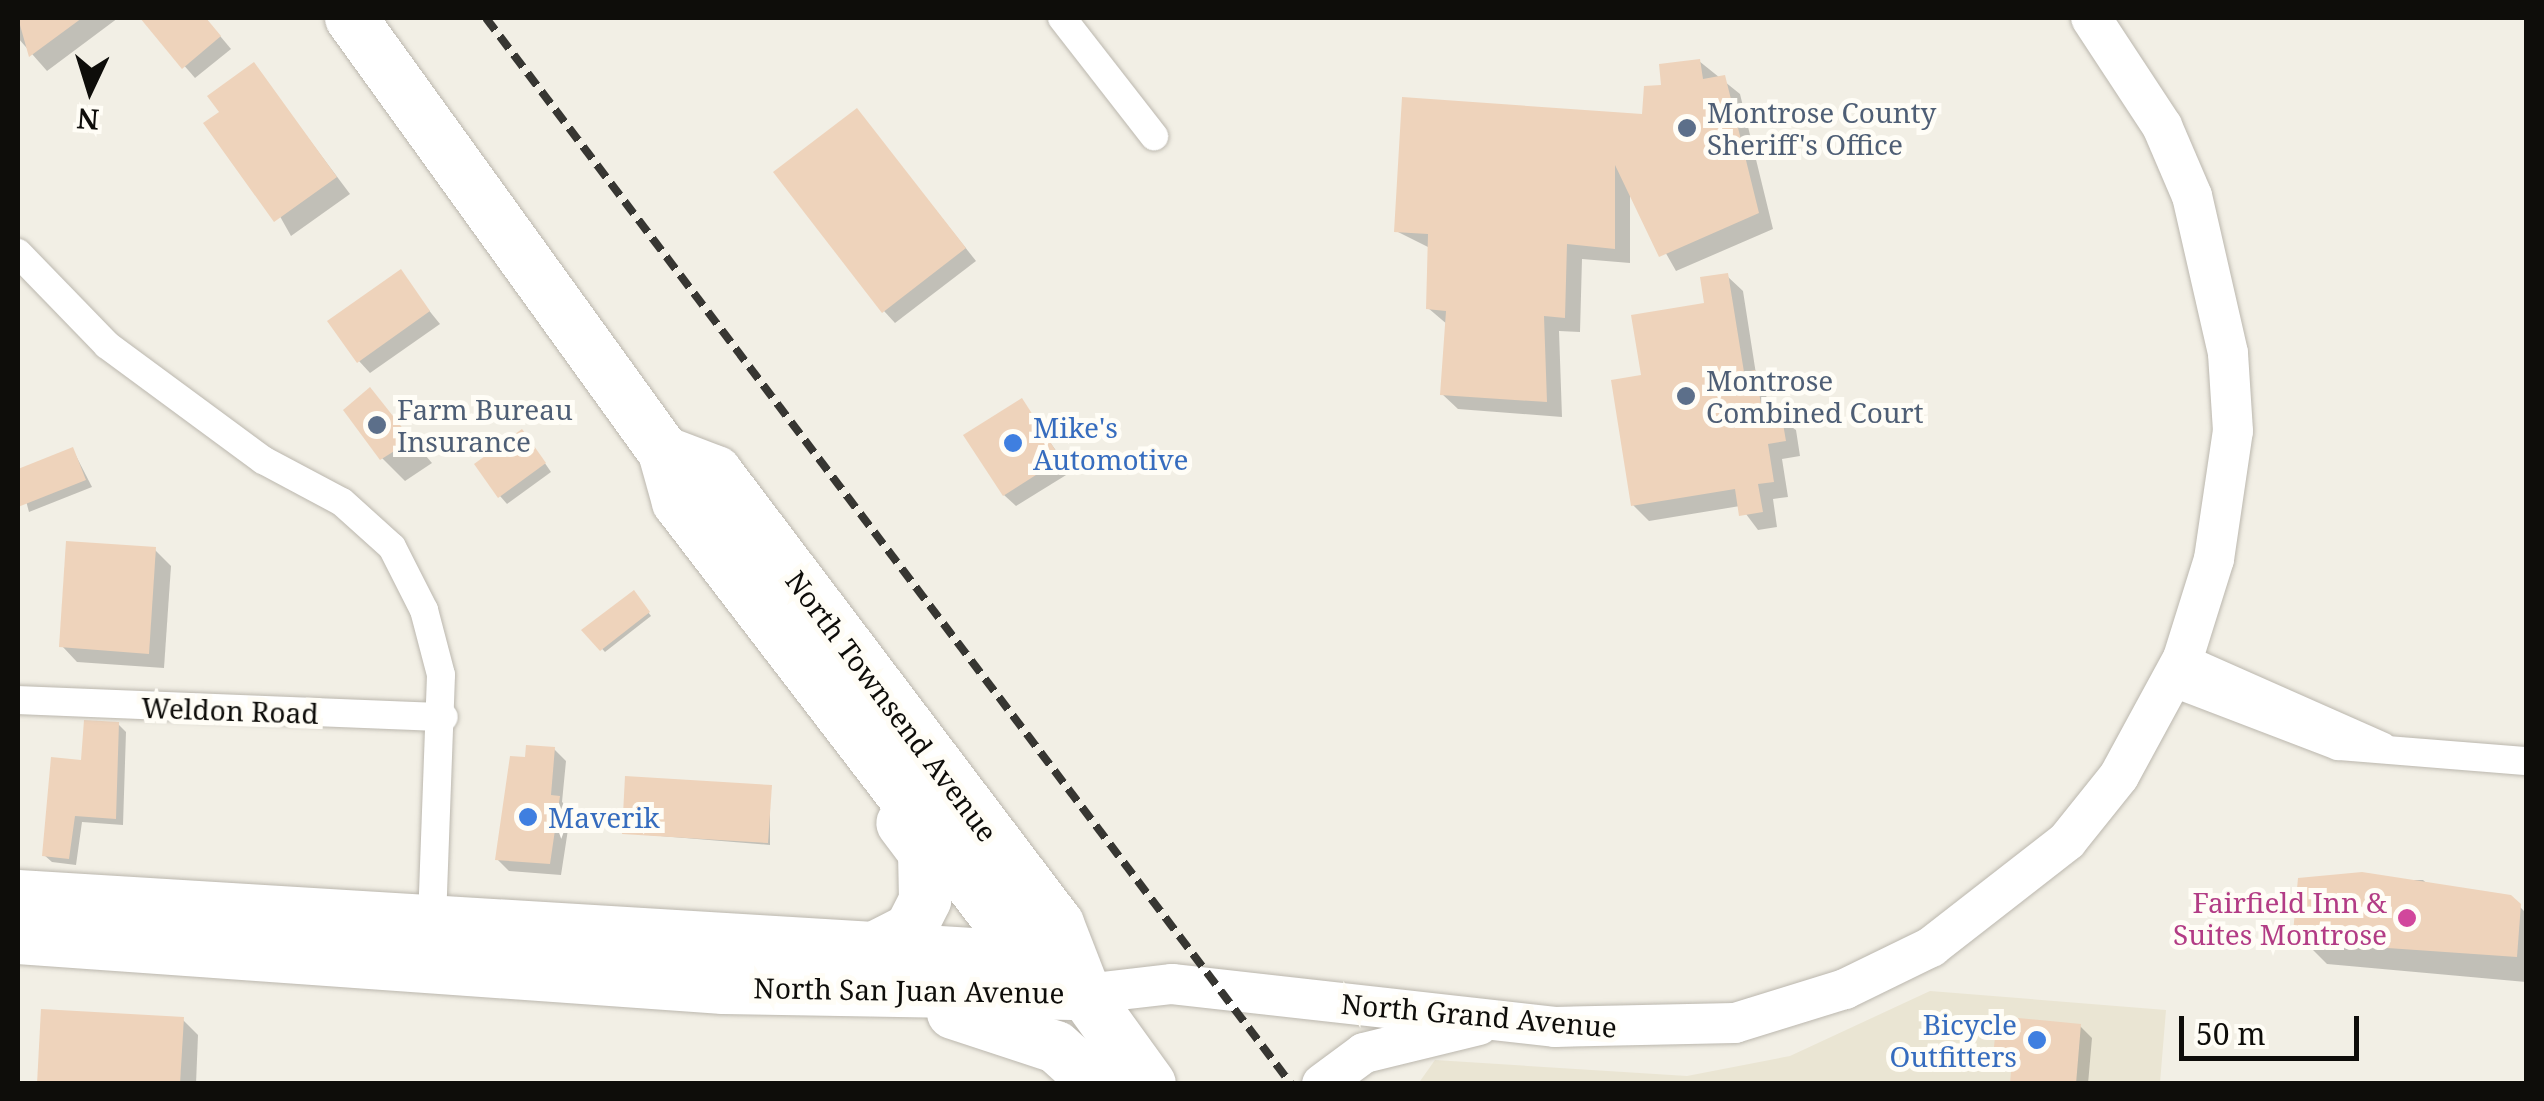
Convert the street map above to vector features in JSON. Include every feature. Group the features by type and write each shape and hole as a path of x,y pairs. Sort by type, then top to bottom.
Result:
{"highway":[{"name":"North Townsend Avenue","path":"351,18 664,452 678,502 994,914 1085,994 1150,1084"},
{"name":"North Townsend Avenue","path":"664,452 716,472 1058,924 1085,994"},
{"path":"799,659 807,702 924,852 921,917 876,947"},
{"name":"North San Juan Avenue","path":"18,896 1005,956 1085,994"},
{"name":"North San Juan Avenue","path":"18,938 723,988 1085,994"},
{"path":"723,988 980,1018 1056,1047 1097,1084"}],"street":[{"path":"1062,18 1154,136"},
{"name":"North Grand Avenue","path":"1085,994 1172,984 1614,1029 1736,1023 1886,972 1999,900 2067,840 2119,776 2178,671 2226,497 2228,353 2192,196 2162,126 2092,18"},
{"path":"18,253 107,345 263,460 342,502 392,548 433,636 444,718 432,924"},
{"path":"2178,671 2382,746 2526,761"},
{"name":"Weldon Road","path":"18,700 444,718"},
{"path":"1322,1084 1364,1053 1497,1020"}],"shaded area":[{"path":"1930,991 2166,1010 2160,1083 1418,1084 1435,1060 1687,1076 1790,1056"}],"building":[{"path":"18,18 82,18 29,57"},
{"path":"140,18 206,18 221,36 182,69"},
{"path":"1700,59 1703,79 1725,75 1759,213 1659,257 1615,165 1615,249 1567,244 1565,318 1544,316 1547,402 1440,395 1446,311 1426,309 1428,234 1394,232 1402,97 1642,114 1644,86 1661,85 1659,64"},
{"path":"254,62 337,177 274,222 203,123 219,112 207,96"},
{"path":"857,108 966,248 882,313 773,172"},
{"path":"401,269 430,311 357,363 327,321"},
{"name":"Montrose Combined Court","path":"1728,273 1744,372 1755,370 1763,415 1781,412 1786,441 1768,444 1774,482 1758,484 1763,512 1739,516 1735,489 1631,506 1611,380 1641,375 1631,315 1704,303 1700,277"},
{"name":"Farm Bureau Insurance","path":"370,387 412,440 380,460 343,410"},
{"path":"1022,398 1061,459 1003,496 963,435"},
{"path":"522,429 546,463 498,498 474,464"},
{"path":"73,447 86,480 18,507 18,469"},
{"path":"66,541 156,547 149,654 59,647"},
{"path":"634,590 650,612 600,651 581,630"},
{"path":"84,720 119,722 116,819 75,816 69,859 42,856 51,757 81,760"},
{"name":"Maverik","path":"526,745 555,747 551,795 560,796 550,864 495,860 510,756 525,757"},
{"name":"Maverik","path":"625,776 772,785 768,843 622,834"},
{"name":"Fairfield Inn & Suites Montrose","path":"2362,872 2511,895 2521,904 2517,957 2301,942 2293,933 2298,878"},
{"path":"41,1009 184,1017 180,1084 37,1084"},
{"name":"Bicycle Outfitters","path":"1997,1016 2081,1024 2076,1084 2010,1084 2012,1059 1993,1057"}],"railway":[{"path":"486,18 1291,1084"}],"place":[{"name":"Montrose County Sheriff's Office","path":"1687,128"},
{"name":"Montrose Combined Court","path":"1686,396"},
{"name":"Farm Bureau Insurance","path":"377,425"},
{"name":"Mike's Automotive","path":"1013,443"},
{"name":"Maverik","path":"528,817"},
{"name":"Fairfield Inn & Suites Montrose","path":"2407,918"},
{"name":"Bicycle Outfitters","path":"2037,1040"}]}
